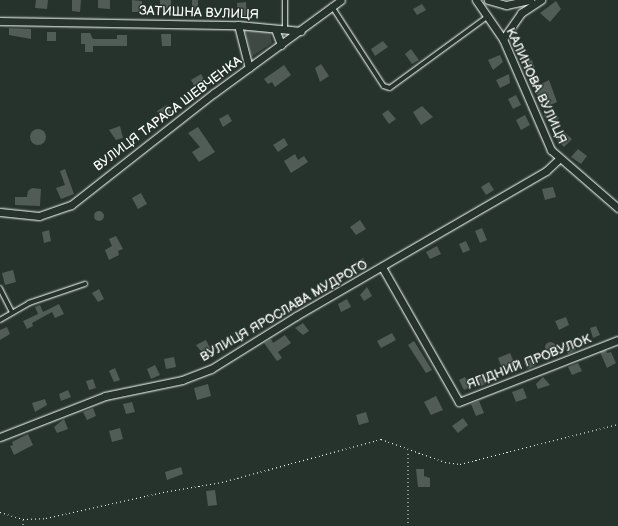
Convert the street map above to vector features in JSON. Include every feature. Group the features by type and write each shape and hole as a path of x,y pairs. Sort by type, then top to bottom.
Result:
{"street":[{"name":"ВУЛИЦЯ ТАРАСА ШЕВЧЕНКА","path":"0,212 39,216 71,205 340,0"},
{"name":"КАЛИНОВА ВУЛИЦЯ","path":"476,0 503,39 545,140 559,159 618,208"},
{"path":"488,0 506,5 530,0"},
{"path":"503,39 521,14 540,0"},
{"name":"ЗАТИШНА ВУЛИЦЯ","path":"0,21 238,25 301,31"},
{"path":"238,25 249,68"},
{"path":"275,29 281,45"},
{"name":"ВУЛИЦЯ ЯРОСЛАВА МУДРОГО","path":"0,437 105,396 182,380 211,369 382,267 546,172 559,159"},
{"name":"ЯГІДНИЙ ПРОВУЛОК","path":"382,267 459,402 618,340"}],"lane":[{"path":"285,0 285,29"},
{"path":"332,6 384,86 390,88 487,17"},
{"path":"0,320 12,312 86,284"},
{"path":"0,288 12,312"}],"path":[{"path":"0,512 23,519 46,518 163,492 197,488 265,468 298,464 325,452 381,439 408,451 445,462 471,463 618,424"},
{"path":"408,451 408,526"},
{"path":"23,519 23,526"}],"shaded area":[{"path":"245,30 270,32 272,43 251,57"}],"building":[{"path":"36,0 48,0 47,9 35,8"},
{"path":"72,0 81,0 80,12 72,11"},
{"path":"98,0 110,0 110,9 98,8"},
{"path":"132,0 142,1 142,12 132,12"},
{"path":"160,0 171,0 171,8 160,9"},
{"path":"192,0 198,0 198,12 192,12"},
{"path":"556,1 561,9 550,22 540,13"},
{"path":"246,2 247,18 238,19 237,3"},
{"path":"422,4 426,10 417,15 413,9"},
{"path":"9,28 31,29 31,39 9,35"},
{"path":"47,32 56,32 56,41 47,41"},
{"path":"81,33 90,33 93,39 117,39 117,35 127,35 127,46 93,46 93,52 85,52 85,44 81,44"},
{"path":"161,34 171,34 171,46 162,46"},
{"path":"383,41 388,47 375,56 371,49"},
{"path":"411,49 419,60 412,64 405,54"},
{"path":"500,55 503,62 493,70 488,60"},
{"path":"532,60 535,69 527,72 524,62"},
{"path":"321,64 329,76 320,82 315,68"},
{"path":"284,65 291,75 275,87 272,82 268,84 264,79"},
{"path":"201,74 206,83 196,89 191,80"},
{"path":"509,74 510,83 500,88 496,80"},
{"path":"549,80 557,102 548,106 545,100 540,102 535,91 541,89 539,85"},
{"path":"516,95 521,105 513,109 508,99"},
{"path":"167,105 173,115 162,120 157,111"},
{"path":"422,106 433,117 421,125 413,112"},
{"path":"551,109 559,118 552,124 544,116"},
{"path":"388,110 396,119 389,124 382,114"},
{"path":"228,114 232,121 223,127 219,119"},
{"path":"525,115 530,125 521,130 516,120"},
{"path":"120,126 123,138 116,140 109,130"},
{"path":"198,127 215,152 199,162 192,152 200,147 188,133"},
{"path":"38,129 44,131 46,137 44,143 38,145 32,143 30,137 32,131"},
{"path":"564,132 572,139 564,147 557,140"},
{"path":"284,138 288,145 278,152 273,145"},
{"path":"578,149 587,156 581,164 571,157"},
{"path":"295,154 298,160 304,156 308,162 291,173 284,161"},
{"path":"65,169 74,194 61,199 56,188 65,185 60,171"},
{"path":"489,182 494,190 486,195 481,187"},
{"path":"553,187 556,197 545,200 542,189"},
{"path":"32,188 41,189 40,206 15,205 15,197 27,197 28,191"},
{"path":"141,193 147,204 138,209 132,198"},
{"path":"97,211 101,211 103,212 103,220 97,221 94,218 94,214"},
{"path":"360,220 366,229 356,235 350,227"},
{"path":"482,228 487,240 480,243 475,231"},
{"path":"49,230 51,241 44,243 42,232"},
{"path":"116,236 123,249 118,251 119,255 109,260 105,250 112,246 109,239"},
{"path":"466,241 470,250 463,253 459,244"},
{"path":"437,246 441,254 430,259 426,252"},
{"path":"363,258 367,266 359,271 354,263"},
{"path":"13,270 16,282 5,285 2,273"},
{"path":"367,287 372,296 364,301 360,295"},
{"path":"99,289 104,299 98,302 92,293"},
{"path":"347,299 351,307 341,312 338,304"},
{"path":"59,304 64,314 55,318 52,312 32,323 33,326 27,329 23,321 38,314 35,307 40,305 43,312"},
{"path":"566,317 569,325 559,330 555,321"},
{"path":"303,323 309,331 303,335 295,328"},
{"path":"596,326 600,335 593,338 590,328"},
{"path":"7,327 10,334 0,340 0,330"},
{"path":"392,333 396,340 381,348 377,341"},
{"path":"285,335 291,343 278,352 282,358 277,361 264,343 271,339 273,343"},
{"path":"206,340 212,352 204,355 196,345"},
{"path":"414,341 432,370 426,373 408,345"},
{"path":"548,342 552,342 554,343 554,351 548,352 545,349 545,345"},
{"path":"574,343 576,350 568,354 565,346"},
{"path":"606,350 607,353 611,352 616,363 607,368 600,352"},
{"path":"510,353 514,362 502,368 498,358"},
{"path":"174,357 176,367 166,369 164,359"},
{"path":"533,358 536,365 528,369 524,363"},
{"path":"578,363 582,371 572,375 568,367"},
{"path":"155,365 160,375 151,379 147,369"},
{"path":"115,368 120,380 114,382 109,371"},
{"path":"487,373 490,382 481,386 478,377"},
{"path":"465,377 470,387 464,390 459,380"},
{"path":"543,377 550,385 538,389 536,384"},
{"path":"93,379 96,388 89,390 86,381"},
{"path":"208,384 211,396 197,400 194,388"},
{"path":"523,388 527,398 516,402 512,392"},
{"path":"68,390 71,397 61,401 59,394"},
{"path":"436,396 443,410 431,415 424,402"},
{"path":"45,399 47,405 35,412 32,403"},
{"path":"479,401 484,413 476,416 471,404"},
{"path":"132,402 135,412 126,414 123,404"},
{"path":"93,408 96,416 87,420 83,412"},
{"path":"366,412 369,422 359,425 356,415"},
{"path":"463,418 468,425 458,433 452,426"},
{"path":"64,419 68,429 57,433 54,427"},
{"path":"120,428 123,439 112,442 109,431"},
{"path":"28,434 33,445 14,455 10,446 13,445 12,442"},
{"path":"181,467 183,474 167,480 165,472"},
{"path":"416,469 424,469 424,476 430,478 430,487 418,487"},
{"path":"215,490 217,505 208,506 206,491"}]}
